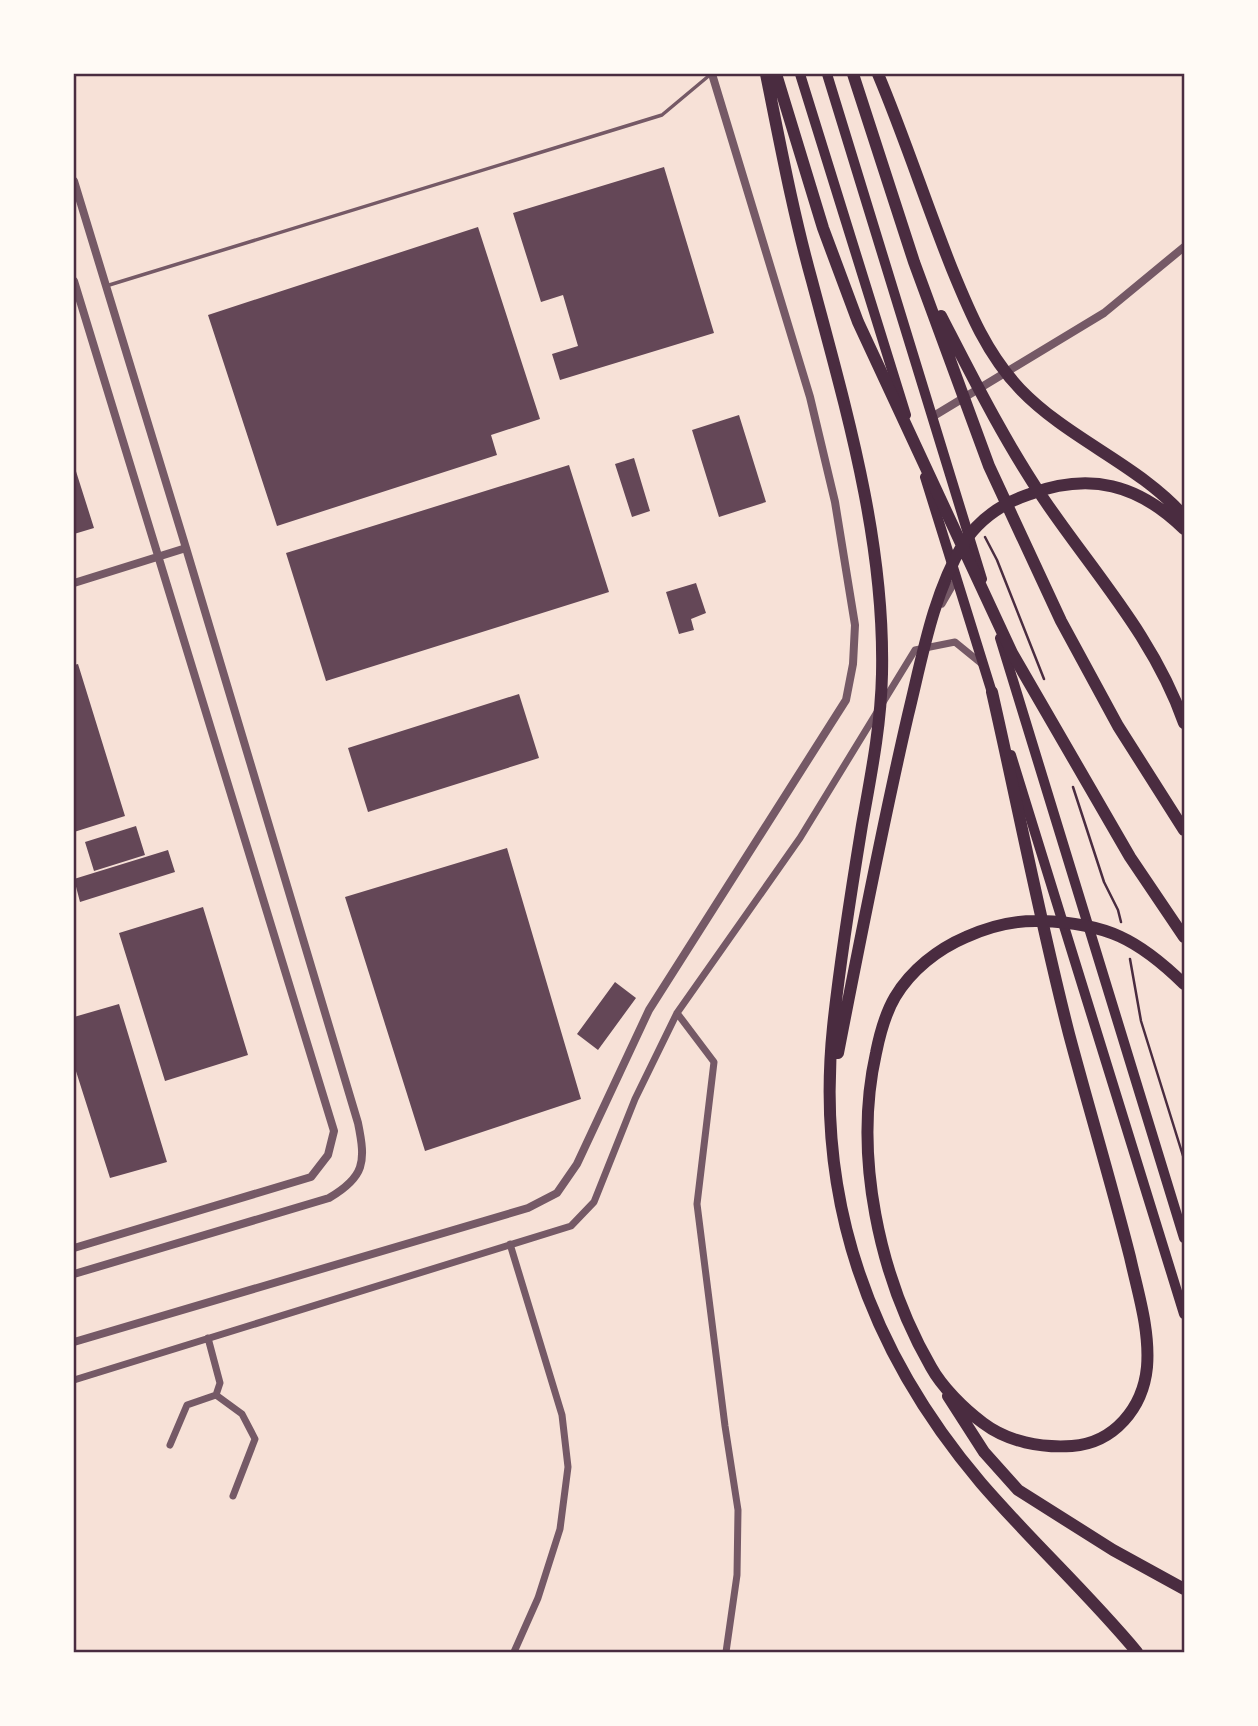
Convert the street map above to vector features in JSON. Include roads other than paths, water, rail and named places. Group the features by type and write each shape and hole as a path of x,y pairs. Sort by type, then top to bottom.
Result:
{"highway":[{"path":"766,74 804,250 857,457 879,597 882,673 878,727 848,912 831,1087 831,1136 844,1228 876,1320 897,1362 954,1448 981,1483 1091,1599 1136,1653"},
{"path":"776,74 823,228 858,322 1012,653 1130,857 1185,937"},
{"path":"853,74 914,262 989,466 1061,621 1118,726 1185,830"},
{"path":"878,74 934,225 963,296 991,353 1020,388 1060,424 1156,487 1185,516"},
{"path":"914,262 1016,456 1151,648 1176,698 1185,723"},
{"path":"837,1032 919,669 946,579 965,541 987,517 1004,505 1040,490 1078,482 1110,485 1135,493 1165,512 1185,529"},
{"path":"933,1371 985,1426 1031,1444 1055,1447 1093,1443 1108,1435 1127,1419 1144,1386 1147,1366 1147,1343 1140,1300 1069,1032 992,692"},
{"path":"1185,984 1147,950 1111,932 1067,923 1014,922 980,930 949,944 905,983 888,1010 882,1028 870,1079 869,1102 871,1180 883,1253 894,1285 933,1371 984,1452 1018,1490 1113,1550 1185,1589"}],"main road":[{"path":"800,74 1185,1314"},
{"path":"827,74 1185,1238"}],"street":[{"path":"74,1342 527,1208 557,1193 577,1164 649,1010 846,700 853,664 855,625 835,502 810,397 711,74"},
{"path":"74,181 358,1123 364,1152 358,1173 343,1189 329,1198 74,1274"},
{"path":"932,418 1104,313 1185,247"},
{"path":"74,281 334,1131 328,1155 311,1177 74,1248"},
{"path":"74,583 186,548"},
{"path":"74,1380 571,1226 594,1202 635,1099 677,1013 800,838 957,578"},
{"path":"915,650 955,642 984,665"},
{"path":"677,1013 715,1062 698,1204 738,1510 737,1575 726,1653"},
{"path":"510,1244 562,1415 568,1467 559,1529 538,1598 514,1653"},
{"path":"208,1338 220,1383 216,1395"},
{"path":"170,1446 187,1405 216,1395"},
{"path":"216,1395 242,1413 255,1439 233,1496"}],"lane":[{"path":"106,286 662,114 711,74"}]}
